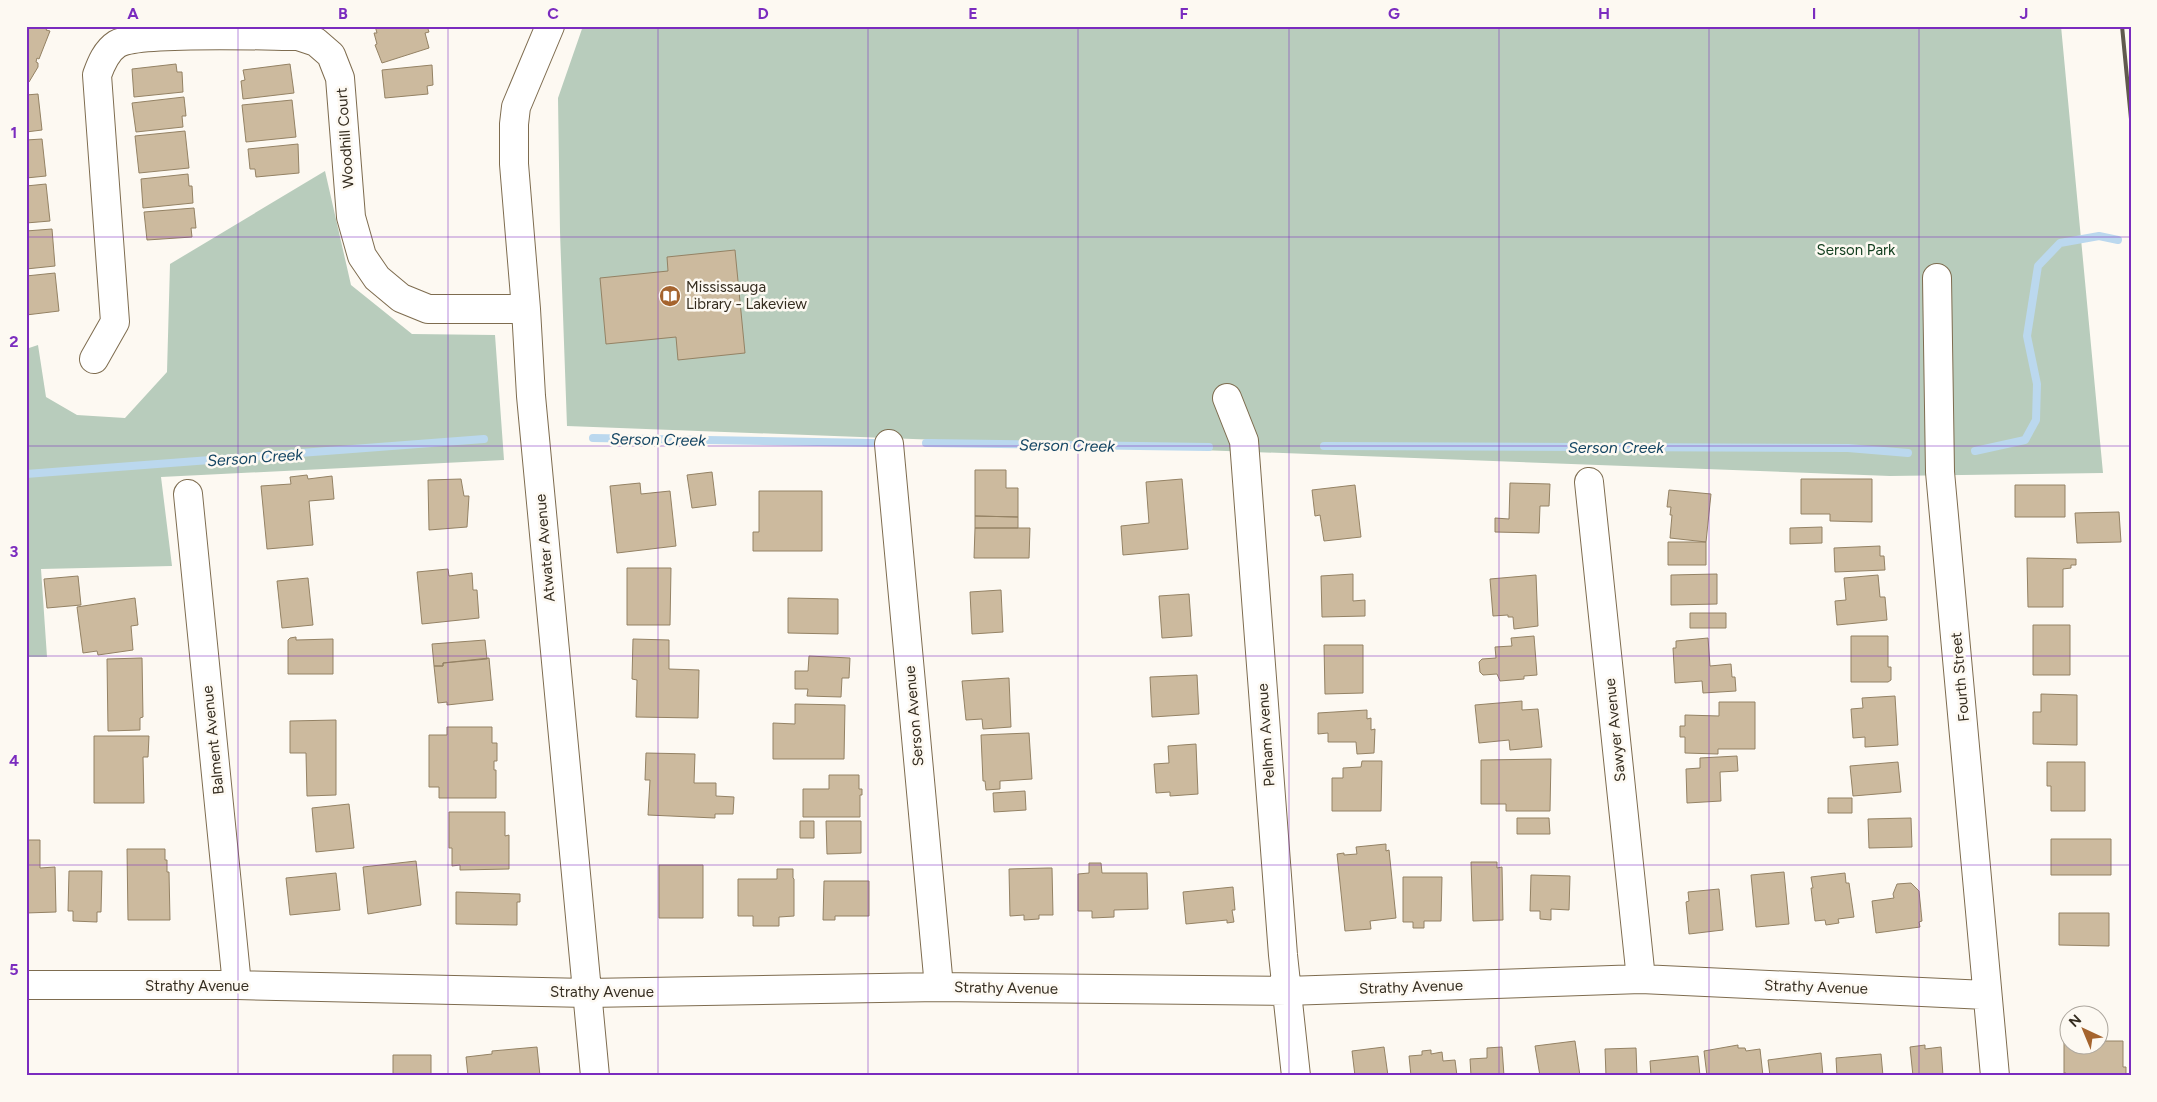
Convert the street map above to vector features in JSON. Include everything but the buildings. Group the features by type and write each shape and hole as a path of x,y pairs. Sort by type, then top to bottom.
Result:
{"street":[{"name":"Atwater Avenue","path":"550,26 516,107 514,164 531,396 595,1076"},
{"name":"Woodhill Court","path":"94,359 115,322 97,75 102,61 118,43 143,37 298,36 316,42 331,55 340,78 351,216 362,256 377,278 401,298 428,308 526,309"},
{"name":"Fourth Street","path":"1937,278 1940,472 1958,656 1986,995 1995,1076"},
{"name":"Pelham Avenue","path":"1227,398 1244,441 1286,991 1296,1076"},
{"name":"Serson Avenue","path":"889,444 939,987"},
{"name":"Sawyer Avenue","path":"1589,482 1640,980"},
{"name":"Balment Avenue","path":"188,494 237,985"},
{"name":"Strathy Avenue","path":"26,985 237,985 587,993 939,987 1286,991 1640,980 1986,995"}],"green space":[{"name":"Serson Park","path":"583,26 2061,26 2103,473 1890,476 567,426 560,232 558,98"},
{"path":"325,171 351,285 412,334 495,335 504,460 161,477 172,566 41,569 47,657 26,657 26,349 38,345 46,397 77,415 125,418 167,372 170,264"}],"waterway":[{"name":"Serson Creek","path":"1975,451 2025,440 2036,420 2037,384 2027,336 2038,266 2060,243 2099,236 2118,240"},
{"name":"Serson Creek","path":"593,438 873,443"},
{"name":"Serson Creek","path":"26,474 484,439"},
{"name":"Serson Creek","path":"926,443 1209,447"},
{"name":"Serson Creek","path":"1324,446 1848,448 1908,453"}],"railway":[{"path":"2122,26 2131,119"}],"place":[{"name":"Mississauga Library - Lakeview","path":"670,296"}]}
